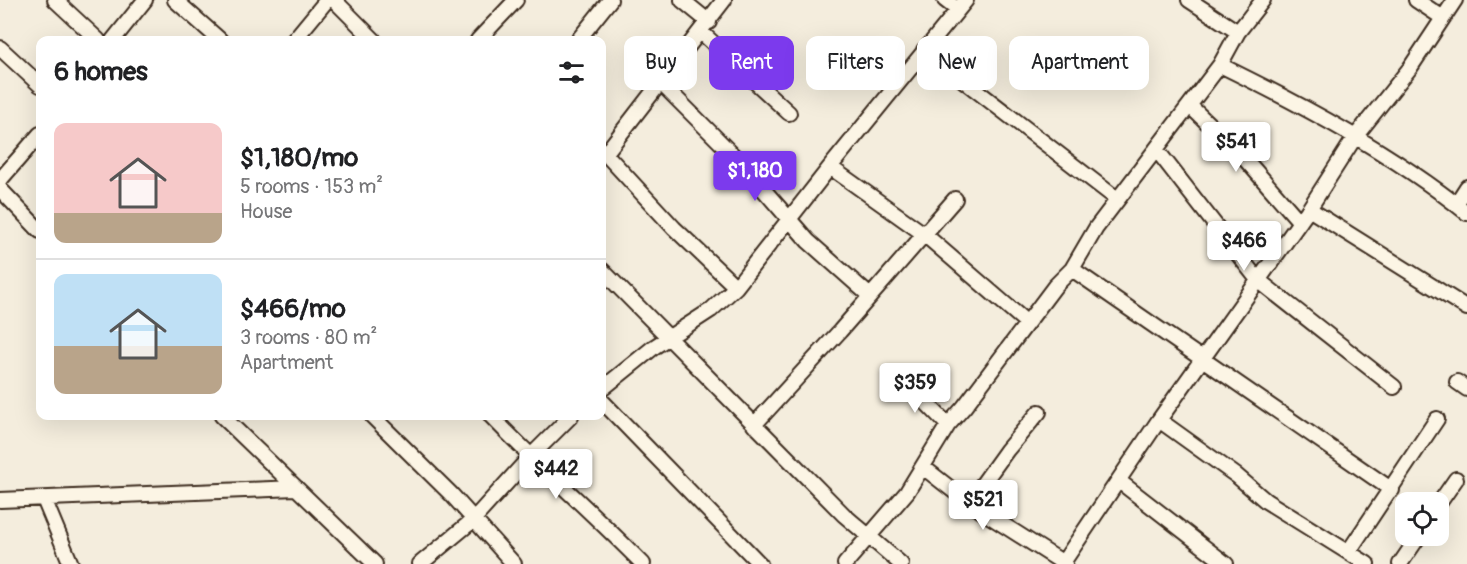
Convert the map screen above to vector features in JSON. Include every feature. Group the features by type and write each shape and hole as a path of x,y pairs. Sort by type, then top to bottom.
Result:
{"street":[{"path":"55,0 94,36"},
{"path":"116,36 146,0"},
{"path":"175,0 216,36"},
{"path":"297,36 327,0"},
{"path":"334,0 370,36"},
{"path":"488,36 515,0"},
{"path":"581,36 610,0"},
{"path":"682,0 704,27 789,113"},
{"path":"697,36 724,0"},
{"path":"936,36 962,5 945,0"},
{"path":"1189,0 1238,32"},
{"path":"845,564 907,492 948,425 1072,268 1117,199 1191,107 1220,65 1238,32 1263,0"},
{"path":"1416,0 1443,18"},
{"path":"923,467 969,503 1063,564 1158,420 1300,222 1355,137 1410,68 1455,0 1467,8"},
{"path":"0,48 36,81"},
{"path":"606,386 668,337 711,310 736,287 917,59"},
{"path":"1220,65 1302,105 1355,137 1467,213"},
{"path":"606,148 655,90"},
{"path":"668,90 712,133 831,263 870,296"},
{"path":"976,90 1117,199"},
{"path":"1191,107 1245,159 1300,222"},
{"path":"36,140 1,189 36,227"},
{"path":"1156,150 1258,280 1394,387"},
{"path":"606,155 674,228 736,287"},
{"path":"830,167 924,234 1027,323"},
{"path":"1456,204 1467,187"},
{"path":"754,425 955,199"},
{"path":"1309,209 1467,308"},
{"path":"1072,268 1392,490"},
{"path":"606,274 844,515 901,564"},
{"path":"904,380 948,425"},
{"path":"606,404 760,564"},
{"path":"969,503 1007,450 1039,412"},
{"path":"1349,551 1392,490 1437,419"},
{"path":"226,420 375,564"},
{"path":"376,420 451,494 472,521 514,564"},
{"path":"495,420 530,457 596,516 643,564"},
{"path":"420,564 472,521 567,420"},
{"path":"1158,420 1237,476 1266,501 1367,564"},
{"path":"1447,492 1456,479"},
{"path":"1119,481 1226,564"},
{"path":"0,500 296,488"},
{"path":"44,499 71,564"},
{"path":"1400,564 1412,546"}]}
